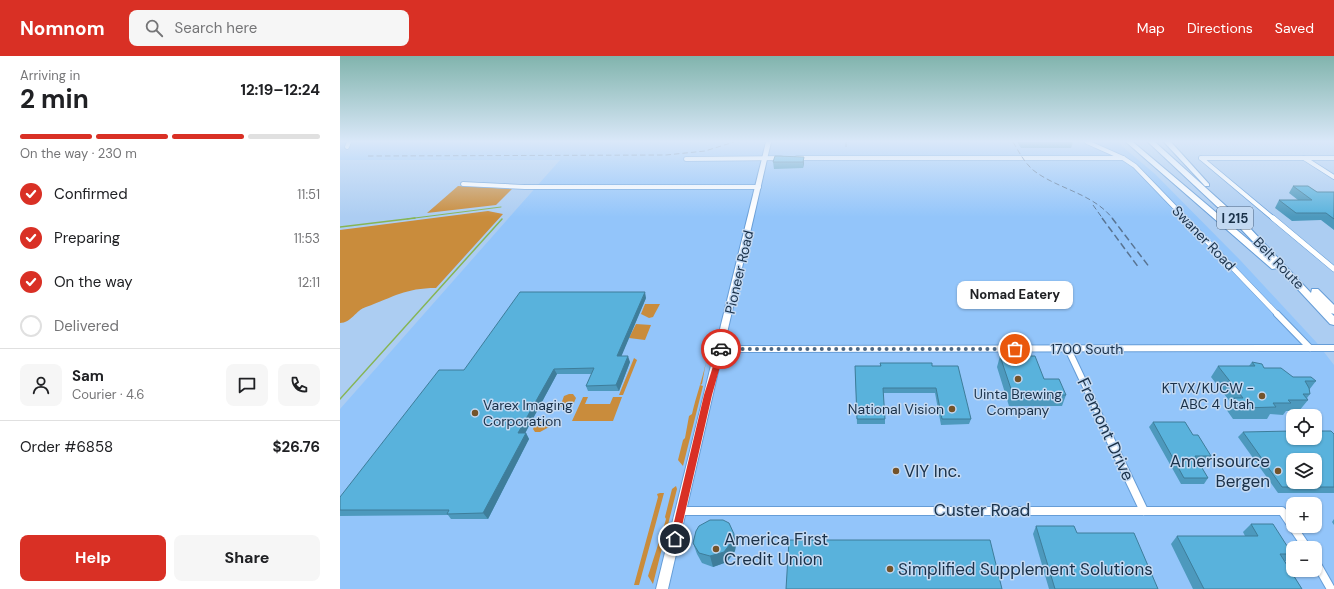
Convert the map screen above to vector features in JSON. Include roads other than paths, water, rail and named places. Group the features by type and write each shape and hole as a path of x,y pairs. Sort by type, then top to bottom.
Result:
{"highway":[{"path":"1159,167 1314,299"},
{"name":"Belt Route","path":"1178,167 1244,227 1314,299 1334,322"},
{"name":"Belt Route","path":"1184,167 1279,254 1334,311"},
{"path":"1190,167 1214,193"}],"main road":[{"name":"Pioneer Road","path":"662,589 764,167"}],"street":[{"name":"Swaner Road","path":"1136,167 1310,348"},
{"path":"1213,167 1334,269"},
{"path":"1318,167 1334,177"},
{"path":"462,184 525,187 759,187"},
{"name":"Fremont Drive","path":"1068,348 1144,511"},
{"name":"1700 South","path":"720,349 1334,348"},
{"name":"Custer Road","path":"682,511 1282,511 1302,541"},
{"path":"1322,573 1332,589"}],"waterway":[{"path":"412,218 501,207"},
{"path":"340,227 412,218"},
{"path":"407,219 412,218"},
{"path":"340,399 502,219"}],"railway":[{"path":"1030,167 1053,182 1095,203 1105,210 1113,219"},
{"path":"1093,205 1103,219"},
{"path":"1102,218 1139,268"},
{"path":"1112,218 1150,268"}],"place":[{"name":"Nomad Eatery","path":"1015,349"},
{"name":"Uinta Brewing Company","path":"1018,379"},
{"name":"KTVX/KUCW - ABC 4 Utah","path":"1262,396"},
{"name":"National Vision","path":"952,409"},
{"name":"Varex Imaging Corporation","path":"475,413"},
{"name":"VIY Inc.","path":"896,471"},
{"name":"Amerisource Bergen","path":"1278,471"},
{"name":"America First Credit Union","path":"716,549"},
{"name":"Simplified Supplement Solutions","path":"890,569"}]}
